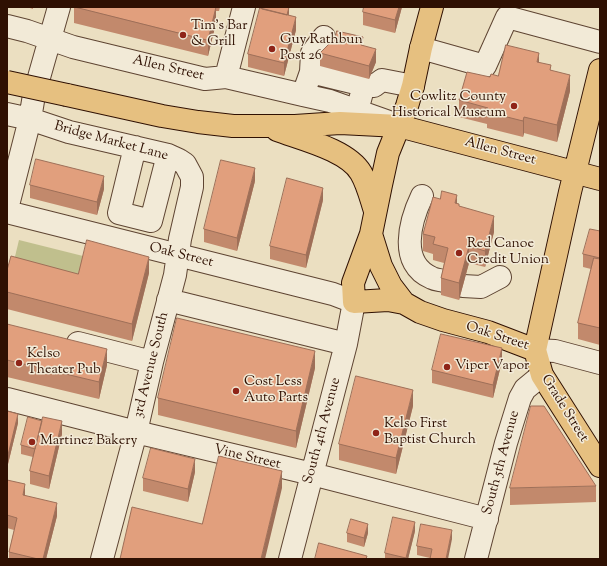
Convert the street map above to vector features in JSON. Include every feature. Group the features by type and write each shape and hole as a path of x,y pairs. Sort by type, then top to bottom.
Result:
{"main road":[{"path":"404,303 388,300 354,302 353,283 372,234 388,153 413,86 432,7"},
{"path":"535,350 575,172 600,70"},
{"name":"Allen Street","path":"7,82 198,122 233,126 340,123 399,126 600,179"},
{"path":"267,126 336,151 351,161 361,173 376,213"},
{"name":"Oak Street","path":"372,234 381,266 386,277 404,303 420,312 488,332 535,350"},
{"name":"Grade Street","path":"535,350 542,375 600,466"}],"street":[{"path":"7,210 30,119 34,95 59,7"},
{"path":"226,77 244,7"},
{"path":"421,48 485,66 507,17 600,42"},
{"name":"Allen Street","path":"7,26 73,47 205,79 226,77 330,101 399,126"},
{"path":"304,95 310,72 312,53 324,38"},
{"path":"310,72 364,85 374,86 382,80 413,86"},
{"path":"357,111 364,85"},
{"name":"Bridge Market Lane","path":"7,114 30,119 69,132 168,155 185,164 189,170"},
{"path":"134,147 119,213 151,221 168,155"},
{"name":"3rd Avenue South","path":"102,559 136,432 152,362 175,275 180,239 192,187 192,177 189,170"},
{"path":"422,196 409,238 409,250 414,262 421,272 432,278 454,284 481,287 500,277"},
{"name":"Oak Street","path":"7,210 333,294 354,302"},
{"path":"168,300 346,344"},
{"name":"South 4th Avenue","path":"290,559 346,344 354,302"},
{"path":"59,338 152,362"},
{"name":"Oak Street","path":"535,350 555,351 600,363"},
{"name":"South 5th Avenue","path":"476,559 506,443 520,398 525,389 542,375"},
{"name":"Vine Street","path":"7,399 136,432 312,474 487,519"}],"shaded area":[{"path":"19,240 87,257 78,290 11,273"}],"building":[{"path":"75,7 216,7 208,40"},
{"path":"263,7 289,7 287,15 262,9"},
{"path":"364,7 399,7 395,20 363,12"},
{"name":"Guy Rathbun Post 26","path":"260,8 296,17 284,63 248,54"},
{"path":"337,31 363,37 361,45 376,49 369,66 320,53 335,38"},
{"name":"Cowlitz County Historical Museum","path":"506,45 539,53 537,62 551,65 550,70 570,75 557,125 524,117 523,121 487,112 488,108 459,100 467,72 490,77 491,74 498,76"},
{"path":"36,159 104,176 97,202 30,185"},
{"path":"221,160 255,168 237,238 204,229"},
{"path":"287,178 323,188 306,255 270,246"},
{"name":"Red Canoe Credit Union","path":"442,191 457,195 455,203 459,204 459,206 494,216 485,251 469,246 459,283 441,278 448,248 433,244 435,237 423,234 433,197 440,199"},
{"path":"590,229 600,231 600,258 583,254"},
{"path":"87,240 149,257 132,324 7,292 7,270 11,256 78,274"},
{"path":"594,258 600,259 600,328 578,323"},
{"name":"Cost Less Auto Parts","path":"177,318 315,351 296,431 158,398"},
{"path":"7,324 107,349 99,382 7,360"},
{"path":"441,334 502,348 493,385 432,370"},
{"name":"Kelso First Baptist Church","path":"356,376 413,390 396,458 339,444"},
{"path":"531,406 544,406 596,486 510,488"},
{"path":"7,411 18,414 8,455 7,455"},
{"path":"28,417 42,421 35,449 21,445"},
{"path":"43,417 62,421 49,476 30,471"},
{"path":"151,448 195,459 188,489 143,478"},
{"path":"219,456 282,471 261,559 120,559 132,507 202,524"},
{"path":"7,480 25,484 23,495 57,503 43,559 9,552 17,518 7,515"},
{"path":"393,517 415,522 406,558 385,553"},
{"path":"351,519 368,524 364,538 347,533"},
{"path":"421,524 452,530 446,559 430,559 432,549 417,546"},
{"path":"319,543 367,556 366,559 315,559"}],"place":[{"name":"Tim's Bar & Grill","path":"183,35"},
{"name":"Guy Rathbun Post 26","path":"272,49"},
{"name":"Cowlitz County Historical Museum","path":"514,106"},
{"name":"Red Canoe Credit Union","path":"459,253"},
{"name":"Kelso Theater Pub","path":"19,363"},
{"name":"Viper Vapor","path":"447,367"},
{"name":"Cost Less Auto Parts","path":"236,391"},
{"name":"Kelso First Baptist Church","path":"376,433"},
{"name":"Martinez Bakery","path":"32,442"}]}
